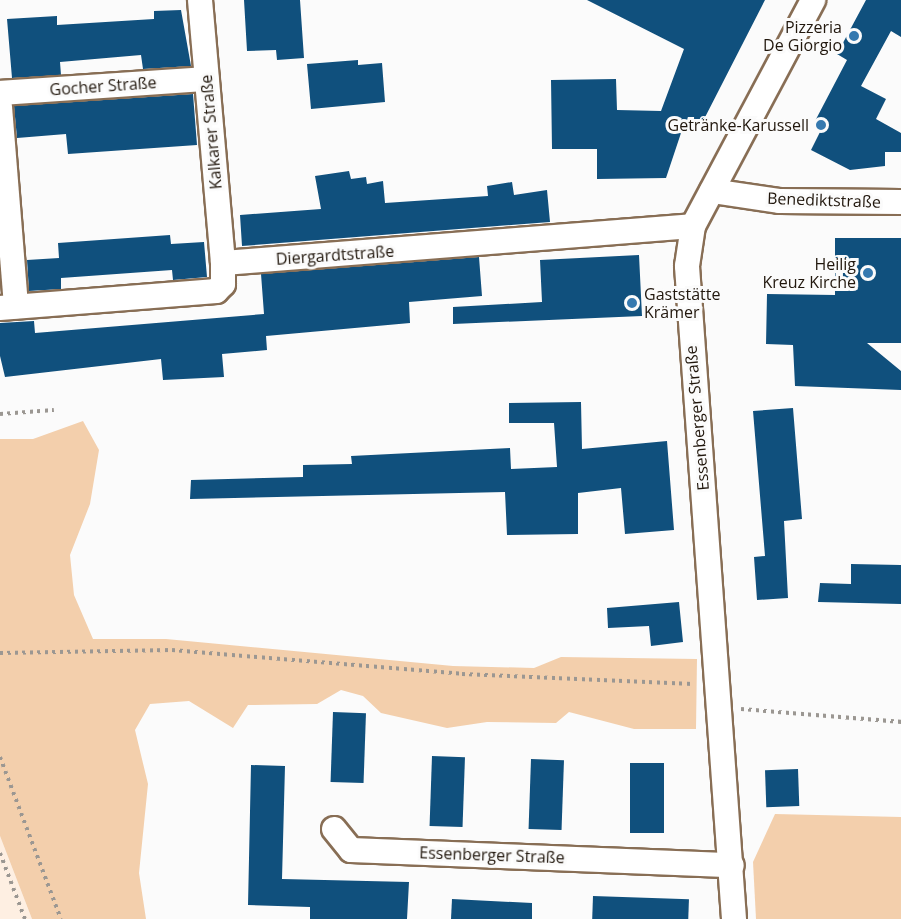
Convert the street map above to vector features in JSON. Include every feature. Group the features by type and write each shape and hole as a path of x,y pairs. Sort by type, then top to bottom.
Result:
{"street":[{"name":"Kalkarer Straße","path":"200,0 223,263"},
{"name":"Essenberger Straße","path":"734,919 722,697 692,380 687,266 693,226 813,0"},
{"name":"Gocher Straße","path":"0,93 207,79"},
{"path":"0,107 8,307 216,291 223,284 223,263"},
{"name":"Benediktstraße","path":"712,190 780,201 901,202"},
{"name":"Diergardtstraße","path":"223,263 693,226"},
{"name":"Essenberger Straße","path":"334,829 351,850 732,865"}],"path":[{"path":"0,414 54,410"},
{"path":"0,653 172,650 722,697 901,722"},
{"path":"0,757 61,919"},
{"path":"0,853 25,919"}],"shaded area":[{"path":"83,421 99,450 90,504 70,555 74,595 93,639 166,639 453,666 534,668 561,657 697,659 696,729 634,729 569,712 556,723 487,722 447,728 381,713 363,696 341,690 317,704 248,705 233,728 189,701 150,704 135,730 148,784 139,873 146,919 32,919 0,836 0,439 33,439"},
{"path":"775,814 901,817 901,919 756,919 753,862"},
{"path":"0,836 32,919 0,919"}],"building":[{"path":"244,0 300,0 304,58 277,60 276,50 247,51"},
{"path":"587,0 765,0 699,129 682,130 666,178 597,179 597,149 552,149 551,80 616,79 617,110 661,111 684,49"},
{"path":"866,0 901,0 901,37 891,31 861,86 886,99 876,119 901,133 901,152 885,152 885,166 850,170 811,150 822,128 814,123 847,60 837,54"},
{"path":"181,10 191,66 143,69 141,55 60,62 61,75 12,78 7,19 57,16 57,25 154,19 154,11"},
{"path":"358,60 358,65 382,63 385,102 311,109 307,64"},
{"path":"193,94 197,145 68,154 66,134 17,138 14,106"},
{"path":"349,171 351,179 366,177 367,184 383,181 385,203 488,196 487,186 512,182 514,195 547,190 550,222 242,246 240,215 321,209 315,176"},
{"path":"170,235 171,244 204,242 207,277 173,280 172,270 61,278 61,289 29,291 27,260 59,258 58,243"},
{"path":"835,238 901,238 901,343 867,343 901,371 901,390 795,386 793,345 766,344 767,294 835,295"},
{"path":"639,255 642,316 453,324 453,307 542,302 540,260"},
{"path":"479,257 482,296 409,302 410,323 266,336 267,350 222,354 224,377 163,380 161,359 5,377 0,356 0,323 34,321 35,333 264,314 261,274"},
{"path":"581,402 582,449 667,441 674,530 625,534 621,488 578,493 578,534 507,535 505,492 190,499 191,480 303,477 303,465 352,464 351,456 510,448 511,469 557,467 554,423 509,423 509,403"},
{"path":"793,408 802,519 784,521 788,598 757,600 754,557 765,556 753,411"},
{"path":"851,564 901,565 901,604 818,602 820,583 851,584"},
{"path":"679,602 683,642 651,646 649,626 608,628 607,608"},
{"path":"333,712 366,713 364,783 331,782"},
{"path":"432,756 465,757 463,827 430,826"},
{"path":"531,759 564,760 562,830 529,829"},
{"path":"630,763 664,763 664,833 630,833"},
{"path":"251,765 285,766 282,879 409,882 407,919 310,919 310,907 248,905"},
{"path":"798,769 799,806 766,807 765,770"},
{"path":"593,896 689,899 688,919 592,919"},
{"path":"452,899 532,903 532,919 451,919"}],"place":[{"name":"Pizzeria De Giorgio","path":"854,36"},
{"name":"Getränke-Karussell","path":"821,125"},
{"name":"Heilig Kreuz Kirche","path":"868,273"},
{"name":"Gaststätte Krämer","path":"632,303"}]}
